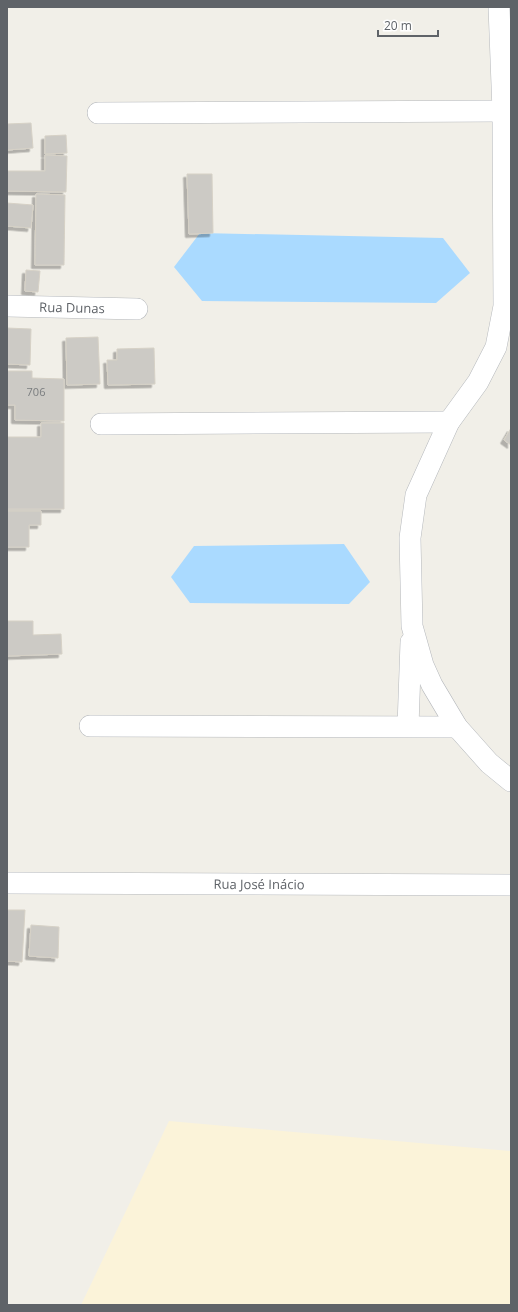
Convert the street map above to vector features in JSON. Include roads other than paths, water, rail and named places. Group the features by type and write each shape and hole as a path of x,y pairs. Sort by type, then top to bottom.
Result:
{"street":[{"path":"408,726 412,626 410,538 416,495 449,422 478,382 496,347 504,306 503,110 499,7"},
{"path":"98,113 503,110"},
{"name":"Rua Dunas","path":"7,306 137,309"},
{"path":"101,424 449,422"},
{"path":"412,626 423,664 432,685 457,726 489,763 511,781"},
{"path":"90,726 457,726"},
{"name":"Rua José Inácio","path":"7,883 511,885"}],"water":[{"path":"200,233 443,238 470,273 436,303 202,301 174,267"},
{"path":"344,544 370,582 349,604 190,603 171,577 194,546"}]}
